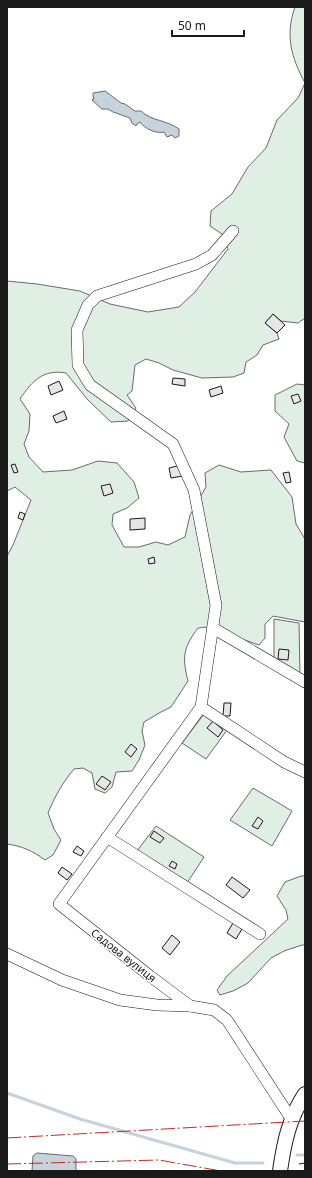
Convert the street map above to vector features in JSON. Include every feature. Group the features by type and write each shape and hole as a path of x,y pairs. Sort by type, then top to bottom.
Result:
{"main road":[{"path":"280,1171 285,1140 292,1120 305,1094"}],"street":[{"path":"232,231 212,255 196,264 97,296 88,305 77,330 78,365 90,385 173,444 194,490 216,605 201,707 107,837 260,934"},
{"path":"213,628 305,682"},
{"path":"201,707 284,762 305,772"},
{"name":"Садова вулиця","path":"107,837 59,904 190,1006"},
{"path":"7,954 62,980 120,1000 157,1005 190,1006 214,1010 227,1020 292,1120"}],"green space":[{"path":"295,7 305,7 305,83 296,64 291,46 290,27"},
{"path":"305,83 305,318 298,323 281,321 273,314 265,323 277,333 279,339 263,345 257,355 246,362 244,373 233,377 202,378 173,370 159,363 146,359 135,365 132,391 127,395 136,408 128,421 111,422 88,400 66,373 51,373 39,378 29,387 20,399 30,414 29,431 24,444 29,457 43,472 72,470 98,461 117,463 134,482 139,498 127,508 113,514 112,525 124,547 139,547 156,542 168,545 185,537 190,515 206,487 205,473 219,465 241,472 271,470 292,497 296,524 305,539 305,622 273,616 265,624 265,638 259,645 207,627 198,628 189,641 185,653 185,665 188,681 171,707 144,722 142,731 145,745 139,760 132,771 116,772 112,787 105,793 95,789 92,773 83,768 74,769 63,784 48,813 54,829 61,840 53,855 45,860 27,849 7,844 7,556 31,500 15,487 7,491 7,281 80,291 110,304 148,312 179,307 195,292 228,249 222,234 210,226 211,211 232,194 248,167 266,148 277,120 298,98"},
{"path":"297,384 305,385 305,463 297,461 284,437 289,424 275,411 275,395"},
{"path":"274,619 299,623 300,675 274,660"},
{"path":"204,714 227,730 206,759 182,743"},
{"path":"253,788 292,811 272,846 230,820"},
{"path":"156,826 204,857 187,883 137,851"},
{"path":"305,876 305,945 284,951 271,958 248,983 233,991 220,995 217,990 227,976 288,919 286,910 277,896 285,882"}],"shaded area":[{"path":"105,91 135,111 141,111 149,117 179,129 179,136 175,138 172,135 167,137 164,132 151,130 140,122 136,126 132,123 130,118 108,109 102,109 92,100 94,99 93,93"},
{"path":"37,1153 73,1156 76,1159 76,1171 32,1171 33,1156"}],"building":[{"path":"273,314 285,325 277,333 265,323"},
{"path":"173,378 185,379 185,386 172,384"},
{"path":"59,381 63,390 51,395 48,386"},
{"path":"221,386 223,393 211,397 209,390"},
{"path":"298,394 301,401 294,404 291,396"},
{"path":"64,411 67,419 56,423 53,416"},
{"path":"15,464 18,472 14,473 11,465"},
{"path":"181,465 183,476 171,478 169,468"},
{"path":"289,472 291,482 286,483 283,473"},
{"path":"110,484 113,493 104,496 101,486"},
{"path":"20,512 25,514 23,520 18,518"},
{"path":"145,518 145,529 130,530 130,519"},
{"path":"154,557 155,563 149,564 148,559"},
{"path":"279,649 289,650 288,660 278,659"},
{"path":"224,703 231,703 230,716 223,716"},
{"path":"213,721 223,730 218,737 207,728"},
{"path":"131,744 137,749 131,757 125,752"},
{"path":"102,776 111,782 105,790 96,784"},
{"path":"258,817 263,821 258,829 252,826"},
{"path":"154,831 164,838 160,843 150,837"},
{"path":"77,846 84,851 81,856 73,852"},
{"path":"172,861 177,864 175,869 169,866"},
{"path":"62,867 72,874 67,880 58,873"},
{"path":"232,877 250,890 243,898 226,885"},
{"path":"233,923 242,929 236,939 227,933"},
{"path":"172,935 180,942 170,955 162,948"}],"waterway":[{"path":"7,1093 80,1119 235,1163 263,1163"},
{"path":"297,1155 305,1155"}],"fence":[{"path":"299,1164 305,1163"}],"power":[{"path":"7,1138 305,1121"},
{"path":"7,1164 159,1160 221,1171"}]}
